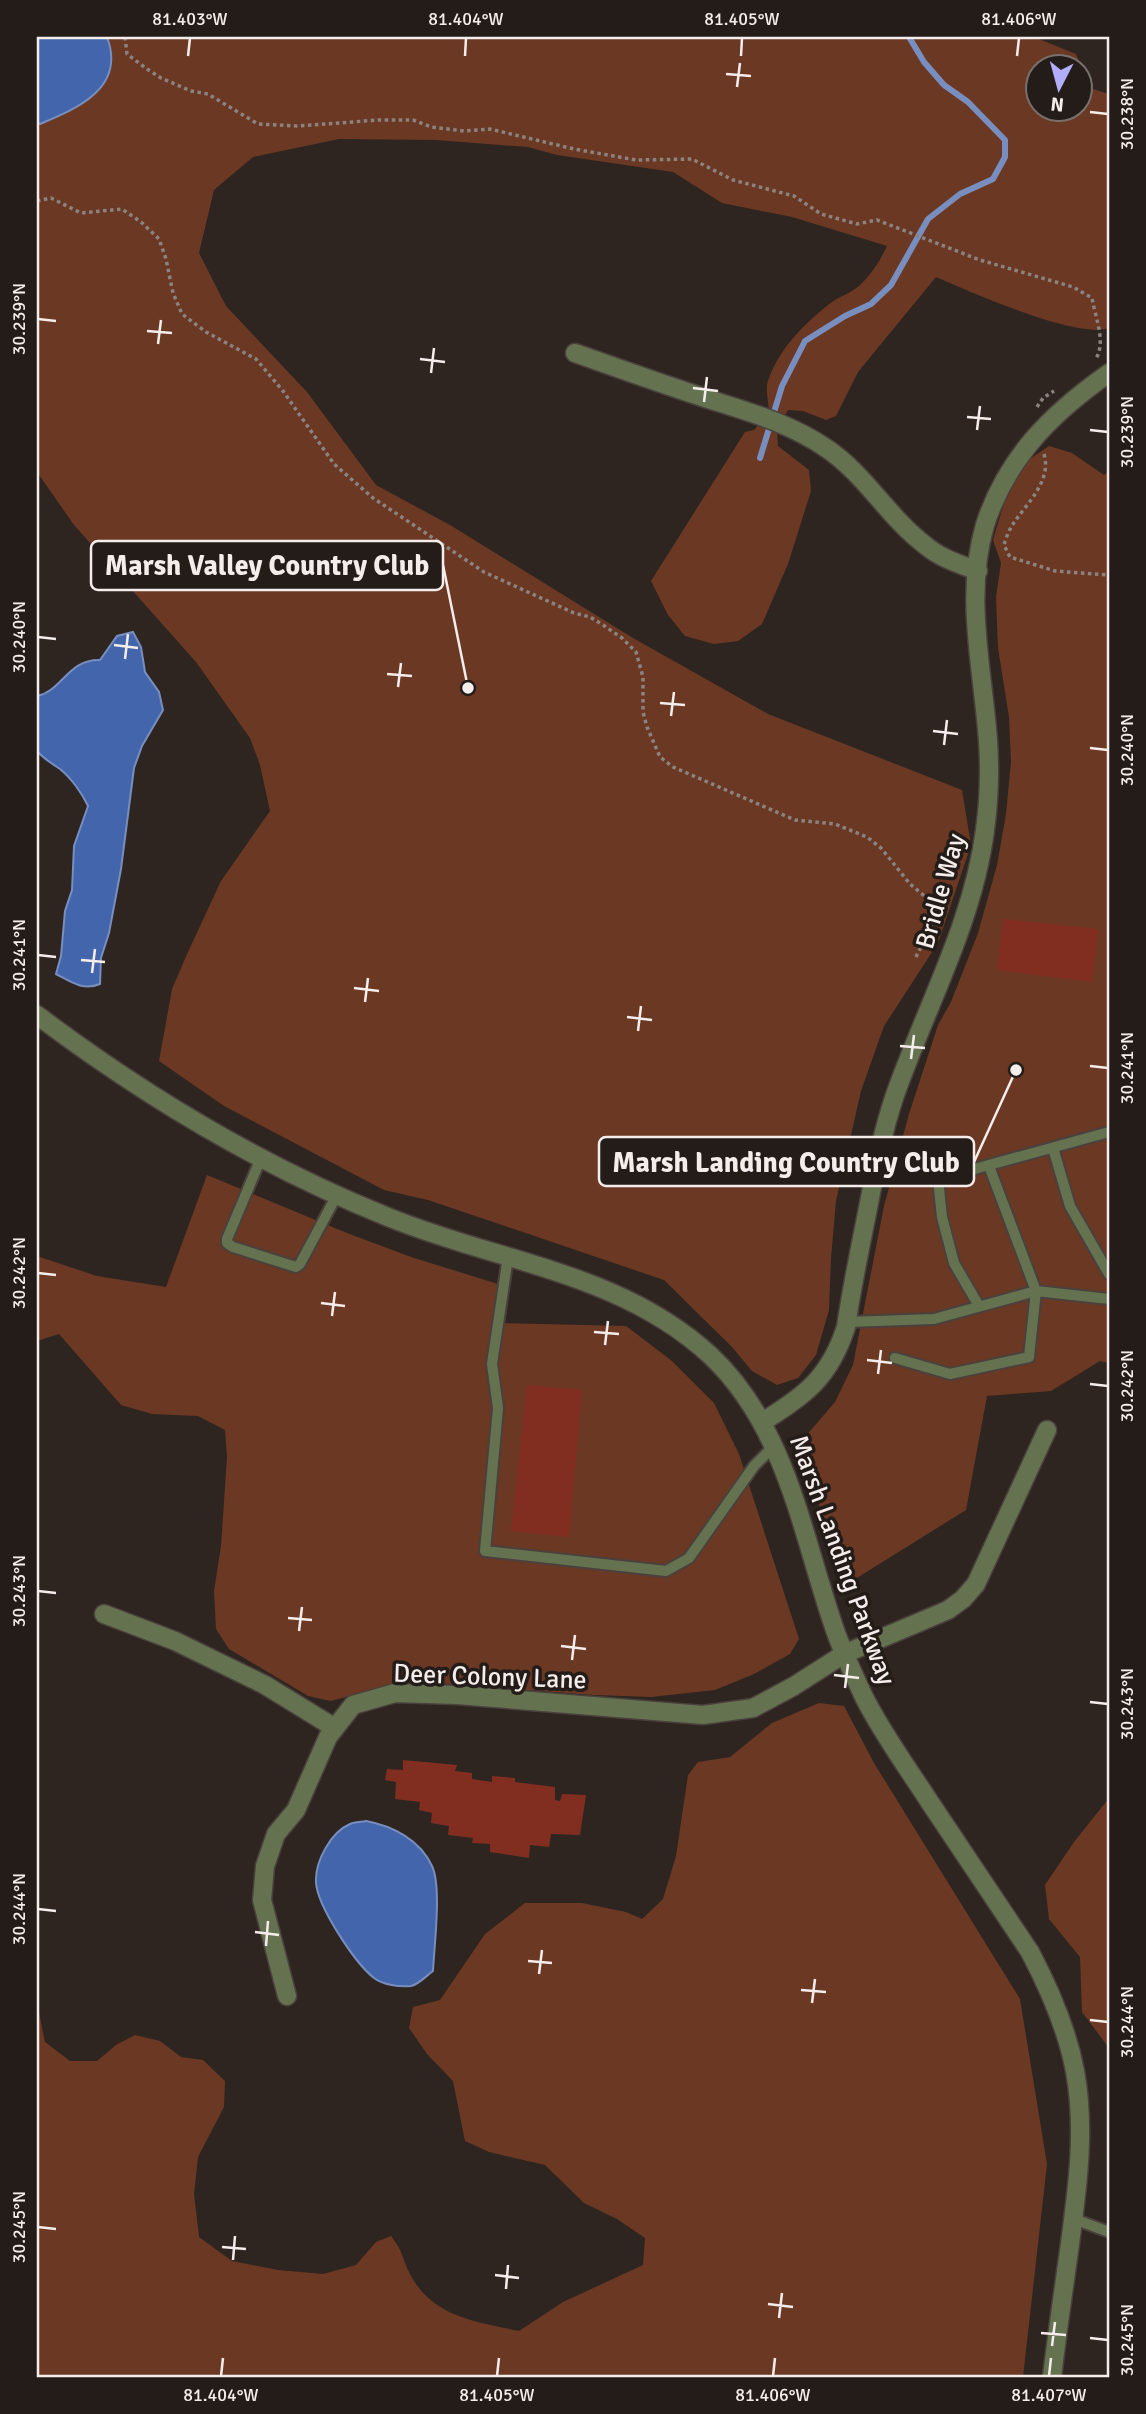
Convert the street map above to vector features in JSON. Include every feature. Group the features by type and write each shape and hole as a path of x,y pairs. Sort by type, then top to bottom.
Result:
{"street":[{"path":"575,353 745,409 824,446 871,488 905,527 926,546 948,559 978,571"},
{"name":"Bridle Way","path":"762,1422 812,1388 826,1372 840,1348 877,1162 895,1097 964,919 977,875 989,786 988,743 975,614 985,527 1006,478 1025,447 1048,420 1109,373"},
{"name":"Marsh Landing Parkway","path":"37,1015 97,1060 162,1103 261,1158 337,1195 434,1234 571,1275 611,1291 659,1316 679,1329 718,1364 739,1388 762,1422 789,1481 844,1654 866,1701 1030,1952 1047,1984 1064,2028 1075,2071 1079,2104 1080,2160 1052,2377"},
{"name":"Deer Colony Lane","path":"287,1996 262,1900 265,1866 276,1834 296,1810 328,1737 353,1705 395,1693 457,1695 703,1715 752,1708 794,1686 844,1654 948,1610 963,1599 976,1584 1047,1430"},
{"path":"104,1614 175,1641 265,1685 335,1728"}],"lane":[{"path":"877,1162 938,1179 1109,1132"},
{"path":"1052,1148 1070,1206 1109,1274"},
{"path":"261,1158 227,1239 227,1243 233,1247 296,1267 337,1195"},
{"path":"895,1358 950,1374 1029,1357 1036,1291 989,1166"},
{"path":"938,1179 942,1217 954,1263 979,1306"},
{"path":"508,1257 492,1364 498,1408 485,1551 666,1571 689,1558 754,1466 774,1446"},
{"path":"847,1322 934,1319 1036,1291 1109,1299"},
{"path":"1073,2219 1109,2232"}],"path":[{"path":"125,37 127,54 147,69 191,91 208,94 242,117 258,124 297,126 413,120 431,127 464,131 490,129 574,149 636,160 692,159 733,180 794,196 821,214 847,223 877,220 959,253"},
{"path":"37,201 51,198 81,213 122,209 141,222 159,239 173,293 182,314 206,332 256,359 284,391 334,464 373,498 484,572 574,613 590,617 622,638 636,652 641,665 643,712 652,743 660,757 673,767 795,820 835,824 866,836 880,848 909,884 934,904 936,915 916,957"}],"shaded area":[{"path":"37,37 1020,37 1039,39 1071,52 1024,52 1024,122 1094,122 1094,89 1109,94 1109,328 1094,330 1049,321 936,277 858,372 836,416 826,420 803,411 788,410 777,429 778,446 809,470 811,491 788,564 762,624 738,641 714,644 685,636 668,615 651,581 745,432 754,430 769,413 768,381 786,347 822,310 865,280 887,246 792,217 722,203 673,172 557,155 528,147 436,140 339,139 253,157 214,190 199,253 226,306 307,392 376,485 450,525 633,638 768,714 962,790 971,845 938,943 884,1026 861,1091 836,1201 829,1310 816,1355 798,1378 777,1385 752,1371 732,1347 664,1280 428,1200 384,1190 224,1106 159,1061 172,989 188,952 221,881 270,811 260,765 250,738 196,662 74,525 37,472"},
{"path":"1049,446 1072,453 1104,475 1109,471 1109,1363 1100,1361 1051,1391 987,1396 966,1510 844,1586 805,1459 805,1437 835,1402 853,1365 884,1206 909,1114 938,1025 951,1002 978,933 997,865 1011,762 1009,717 998,648 996,597 1001,563 993,540 1008,490 1027,461"},
{"path":"207,1175 411,1257 498,1284 494,1323 626,1326 672,1361 714,1403 739,1454 799,1639 790,1654 754,1674 715,1690 651,1697 437,1683 386,1686 331,1701 308,1696 229,1649 216,1629 214,1591 221,1546 227,1457 225,1430 198,1416 152,1414 121,1405 59,1334 37,1341 37,1256 97,1276 166,1287"},
{"path":"819,1703 844,1706 874,1763 1020,1999 1047,2164 1023,2377 37,2377 37,2003 45,2042 70,2061 97,2061 116,2045 135,2035 160,2041 181,2057 203,2060 225,2081 224,2107 198,2157 194,2194 199,2237 232,2261 278,2270 323,2274 356,2265 376,2242 391,2236 417,2286 428,2298 470,2320 519,2331 563,2302 643,2265 645,2238 617,2219 584,2203 545,2165 489,2152 465,2141 453,2081 427,2054 409,2028 413,2007 440,2000 485,1934 525,1903 582,1903 626,1912 642,1919 663,1899 676,1856 688,1775 698,1762 730,1757 772,1723"},
{"path":"1109,1798 1109,2048 1082,2012 1080,1957 1049,1919 1045,1885 1074,1842"}],"water":[{"path":"37,37 107,37 111,54 110,69 95,93 70,111 40,124 37,123"},
{"path":"133,632 141,647 145,672 159,692 163,710 142,746 134,768 121,869 109,933 101,958 100,984 88,987 72,983 56,974 61,956 65,911 72,890 74,846 88,806 68,777 37,751 37,696 53,688 80,664 100,660 117,636"},
{"path":"366,1821 386,1826 413,1842 427,1857 435,1876 437,1902 433,1971 411,1986 386,1984 366,1971 338,1933 318,1892 318,1865 331,1840 350,1824"}],"building":[{"path":"1003,919 1098,929 1092,982 997,970"},
{"path":"527,1385 582,1390 569,1537 511,1531"},
{"path":"403,1760 457,1765 455,1771 472,1773 472,1779 492,1782 492,1776 515,1778 515,1782 555,1787 555,1800 560,1801 562,1794 586,1795 580,1835 551,1834 549,1847 530,1845 529,1858 490,1852 490,1844 472,1843 473,1838 448,1835 449,1826 431,1823 432,1813 419,1810 420,1802 395,1799 396,1782 385,1780 387,1769 403,1770"}],"waterway":[{"path":"760,458 782,386 805,341 845,316 871,304 891,285 928,219 960,194 993,179 1005,157 1005,140 968,102 944,85 924,62 909,37"}],"place":[{"name":"Marsh Valley Country Club","path":"468,688"},
{"name":"Marsh Landing Country Club","path":"1016,1070"}]}
